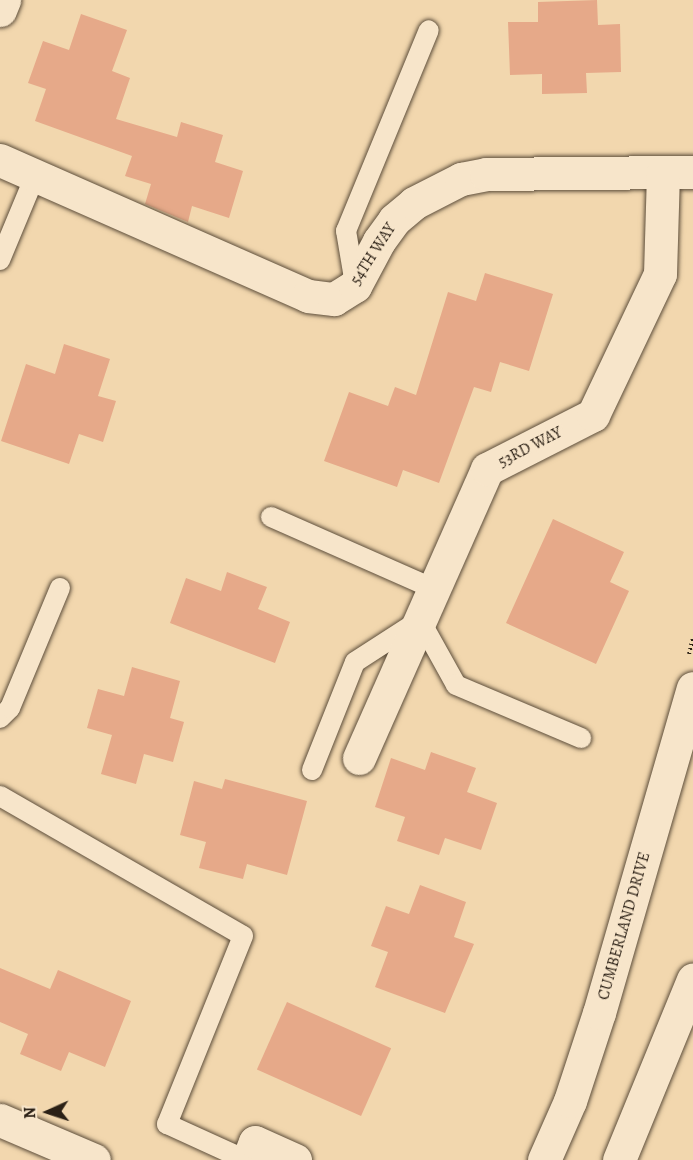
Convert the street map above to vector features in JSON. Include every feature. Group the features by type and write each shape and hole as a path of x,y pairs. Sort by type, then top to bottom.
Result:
{"street":[{"path":"0,9 4,0"},
{"name":"54TH WAY","path":"0,160 308,296 334,299 355,286 379,241 394,220 414,203 461,179 486,174 678,172"},
{"name":"53RD WAY","path":"359,758 487,469 593,415 660,274 678,172"},
{"name":"CUMBERLAND DRIVE","path":"544,1160 570,1101 599,1013 693,688"},
{"path":"619,1160 693,980"},
{"path":"0,1120 94,1160"},
{"path":"247,1160 255,1142 295,1160"}],"lane":[{"path":"355,286 346,231 429,30"},
{"path":"0,260 36,176"},
{"path":"271,517 434,589"},
{"path":"0,718 10,708 60,588"},
{"path":"312,770 355,662 420,620 456,685 581,738"},
{"path":"0,796 243,936 167,1125 247,1160"}],"building":[{"path":"597,0 598,25 620,24 621,72 586,73 587,93 542,94 542,74 510,75 508,22 538,22 538,2"},
{"path":"81,14 127,30 112,71 130,78 116,119 177,137 181,122 223,135 215,162 243,171 229,218 192,206 188,222 145,204 151,184 125,176 132,156 35,121 46,89 28,83 43,41 69,50"},
{"path":"485,273 553,294 529,371 500,362 491,392 474,387 439,483 403,470 397,487 324,461 349,392 388,406 395,387 416,395 448,292 476,301"},
{"path":"64,344 110,359 98,396 116,401 103,442 79,434 69,464 1,441 26,364 55,374"},
{"path":"553,519 624,552 610,582 629,591 596,664 506,623"},
{"path":"227,572 267,587 258,609 290,622 275,663 170,623 186,578 221,591"},
{"path":"132,667 180,681 170,718 184,722 173,762 144,754 136,784 101,774 112,735 87,728 98,689 124,696"},
{"path":"431,752 476,768 467,792 497,803 481,850 445,838 439,855 397,841 405,817 375,807 391,758 425,770"},
{"path":"225,779 307,801 287,875 247,864 243,879 199,868 206,842 180,835 194,781 222,789"},
{"path":"420,885 466,902 454,937 474,944 445,1013 375,987 388,952 371,946 386,906 409,914"},
{"path":"0,968 50,989 58,970 131,1001 105,1067 69,1052 61,1071 20,1054 28,1034 0,1022"},
{"path":"287,1002 391,1048 361,1116 257,1070"}]}
